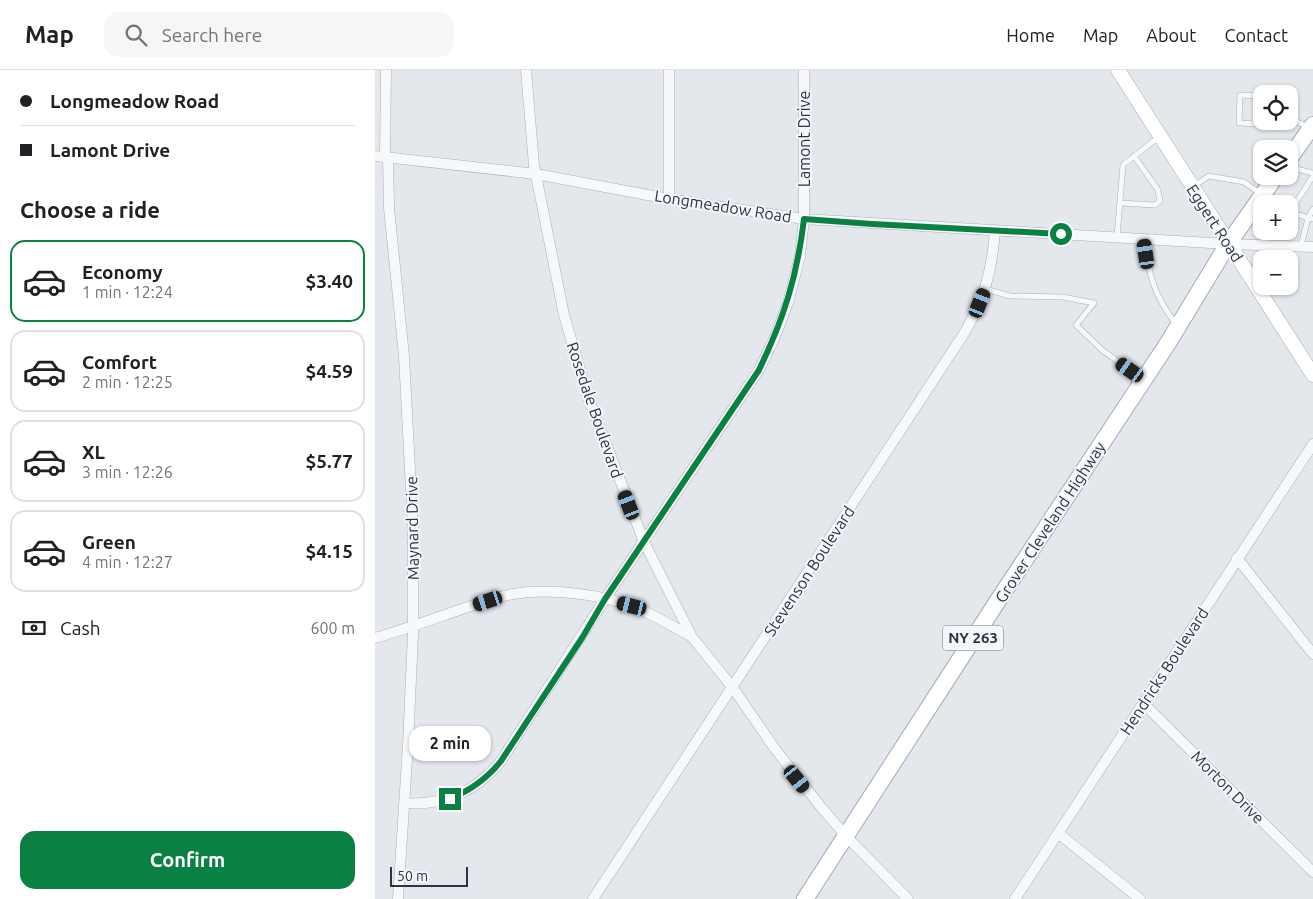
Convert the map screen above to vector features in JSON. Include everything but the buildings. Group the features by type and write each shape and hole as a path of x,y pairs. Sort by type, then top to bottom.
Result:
{"main road":[{"path":"1298,146 1312,126"},
{"name":"NY 263","path":"1228,244 1253,213"},
{"name":"Grover Cleveland Highway","path":"805,899 845,835 1144,380 1228,244"}],"street":[{"name":"Maynard Drive","path":"386,70 383,156 404,356 413,536 408,746 398,899"},
{"name":"Rosedale Boulevard","path":"526,70 536,174 558,288 588,397 644,542 692,637 733,688 797,779 845,835 909,899"},
{"path":"669,70 669,199"},
{"name":"Lamont Drive","path":"404,803 432,803 450,799 478,785 491,774 763,362 788,303 800,256 804,219 804,70"},
{"name":"Eggert Road","path":"1118,70 1313,375"},
{"name":"Longmeadow Road","path":"383,156 536,174 669,199 804,219 1117,238 1313,247"},
{"name":"Stevenson Boulevard","path":"593,899 965,332 985,289 993,258 995,230"},
{"name":"Hendricks Boulevard","path":"1015,899 1313,444"},
{"path":"1237,558 1313,654"},
{"path":"375,638 513,594 563,593 605,599 632,606 659,618 692,637"},
{"name":"Morton Drive","path":"1143,703 1313,872"},
{"path":"1058,832 1140,899"}],"lane":[{"path":"1253,96 1240,95 1239,123 1253,124"},
{"path":"1298,121 1312,126"},
{"path":"1117,238 1123,165 1160,136"},
{"path":"1120,203 1155,205 1160,201 1158,190 1134,156"},
{"path":"1298,170 1313,175 1298,198"},
{"path":"1192,187 1209,176 1244,182 1258,195"},
{"path":"1301,247 1313,209"},
{"path":"1298,215 1311,219"},
{"path":"1144,239 1152,281 1162,306 1178,327"},
{"path":"985,289 1010,296 1063,297 1094,304 1076,326 1102,350 1144,380"}],"route":[{"path":"450,799 478,785 491,774 501,761 582,638 605,599 759,370 775,337 788,303 800,256 804,219 1061,234"}]}
